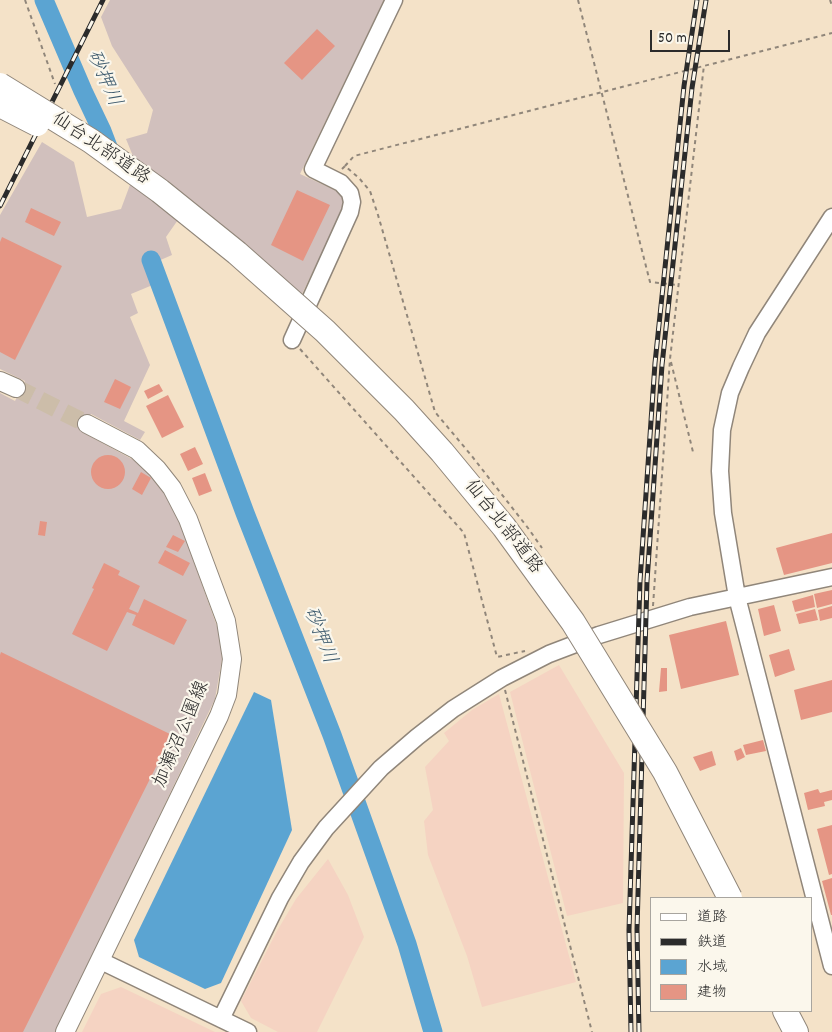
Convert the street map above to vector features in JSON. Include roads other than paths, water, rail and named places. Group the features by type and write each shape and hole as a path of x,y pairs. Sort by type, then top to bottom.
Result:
{"highway":[{"name":"仙台北部道路","path":"0,85 91,141 160,190 283,293 364,369 436,445 504,527 573,622 665,772 729,897"},
{"name":"仙台北部道路","path":"0,105 126,174 197,221"},
{"path":"786,1012 796,1032"}],"main road":[{"path":"0,380 16,388"},
{"name":"加瀬沼公園線","path":"65,1032 219,716 227,695 232,659 226,621 188,519 172,488 158,468 138,450 87,424"}],"street":[{"path":"292,340 350,212 352,202 350,192 341,184 313,169 394,0"},
{"path":"832,217 757,334 730,393 722,430 720,471 723,513 738,597 832,966"},
{"path":"221,1019 280,898 301,862 338,813 381,768 453,709 502,678 549,654 652,618 690,607 805,584 832,576"},
{"path":"101,960 248,1032"}],"water":[{"path":"254,692 271,700 292,830 221,983 205,989 139,957 134,940"}],"waterway":[{"name":"砂押川","path":"44,0 113,160"},
{"name":"砂押川","path":"151,260 245,513 332,735 407,944 433,1032"}],"tunnel":[{"path":"16,388 87,424"}],"railway":[{"path":"0,206 103,0"},
{"path":"631,1032 629,930 640,581 655,363 684,86 697,0"},
{"path":"639,1032 637,929 647,581 662,365 692,88 706,0"}]}
